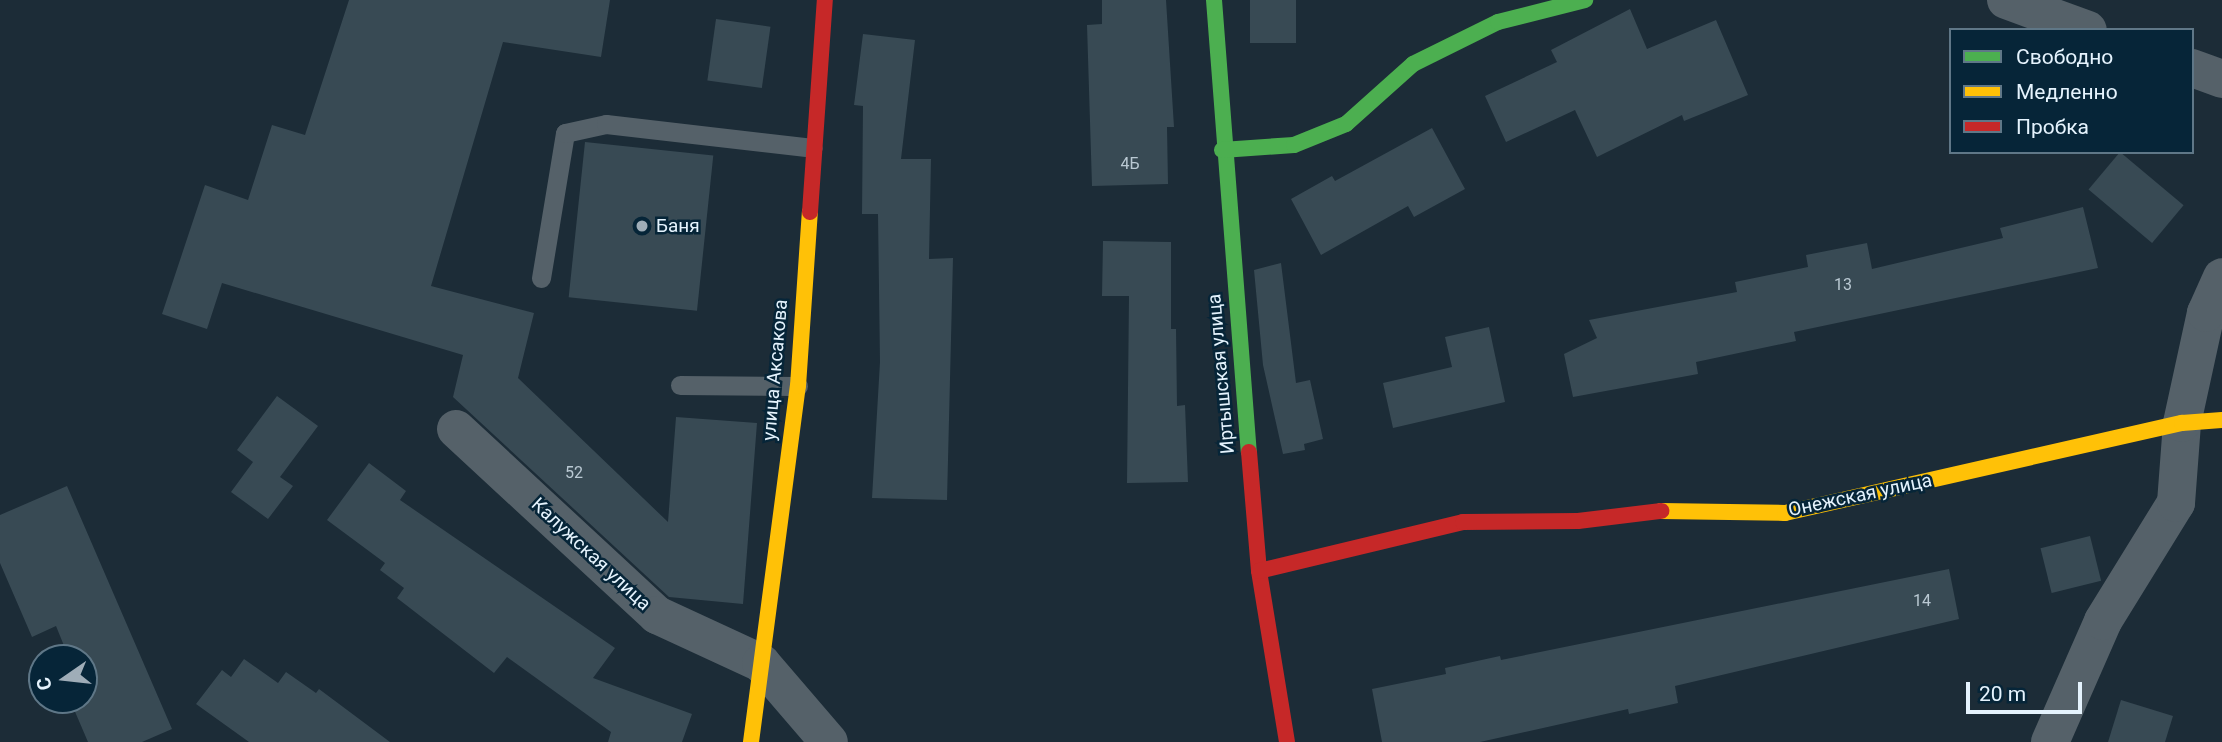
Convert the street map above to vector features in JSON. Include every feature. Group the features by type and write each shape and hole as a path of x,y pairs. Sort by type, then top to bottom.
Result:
{"street":[{"name":"улица Аксакова","path":"751,742 798,386 825,0"},
{"name":"Иртышская улица","path":"1214,0 1222,150 1259,572 1287,742"},
{"path":"1222,150 1294,145 1346,124 1413,64 1499,22 1585,0"},
{"path":"2006,0 2083,28"},
{"path":"2194,69 2222,79"},
{"path":"2050,742 2103,621 2176,503 2210,423 2206,313 2222,277"},
{"name":"Онежская улица","path":"1259,572 1463,522 1578,521 1684,508 1785,513 2210,423"},
{"name":"Калужская улица","path":"456,429 657,615 761,663 829,742"}],"lane":[{"path":"541,278 565,132 606,124 813,148"},
{"path":"680,385 798,386"}],"building":[{"path":"349,0 610,0 601,57 503,42 431,286 534,313 518,378 668,522 676,417 757,423 743,604 669,597 453,397 463,355 222,283 207,329 162,314 205,185 248,200 272,125 305,135"},
{"path":"1102,0 1166,0 1174,127 1167,127 1168,184 1092,186 1087,25 1102,24"},
{"path":"1250,0 1296,0 1296,43 1250,43"},
{"path":"1630,9 1647,49 1716,20 1748,95 1684,121 1682,115 1597,157 1575,110 1506,142 1485,96 1557,62 1551,50"},
{"path":"716,19 770,27 762,88 707,80"},
{"path":"863,34 915,40 901,159 931,159 929,259 953,258 947,500 872,498 880,362 878,214 862,214 863,106 854,105"},
{"path":"1432,128 1465,189 1414,217 1408,206 1321,255 1291,199 1332,176 1335,181"},
{"name":"Баня","path":"585,142 713,155 697,311 569,297"},
{"path":"2118,154 2122,154 2184,205 2152,243 2089,190"},
{"path":"2083,207 2098,268 1794,332 1796,341 1696,362 1698,374 1573,397 1564,354 1597,338 1589,320 1737,292 1735,282 1808,267 1806,255 1867,243 1872,269 2003,238 2000,228"},
{"path":"1103,241 1171,242 1171,329 1176,329 1177,406 1185,405 1188,482 1127,483 1129,296 1102,296"},
{"path":"1281,263 1296,383 1310,380 1323,439 1304,444 1305,450 1283,454 1263,365 1254,270"},
{"path":"1489,327 1505,402 1393,428 1383,383 1452,367 1445,337"},
{"path":"277,396 318,426 280,477 293,486 268,519 231,492 253,462 237,450"},
{"path":"369,463 406,491 400,500 615,648 593,678 692,714 682,742 608,742 611,732 507,657 494,673 397,598 404,588 380,570 385,563 327,520"},
{"path":"67,486 172,729 142,742 88,742 76,714 98,714 98,644 63,644 56,626 32,637 0,563 0,515"},
{"path":"2090,536 2101,581 2052,593 2041,548"},
{"path":"1949,569 1959,619 1675,686 1678,703 1629,714 1628,709 1480,742 1382,742 1372,689 1446,674 1445,668 1500,656 1501,660"},
{"path":"244,659 278,683 286,672 316,693 319,689 390,742 249,742 196,704 222,670 231,677"},
{"path":"2121,700 2173,716 2165,742 2108,742"}],"traffic: fast":[{"path":"1214,0 1249,452"},
{"path":"1222,150 1294,145 1346,124 1413,64 1498,22 1585,0"}],"traffic: slow":[{"path":"751,742 798,386 810,212"},
{"path":"1661,511 1785,513 2182,423 2222,420"}],"traffic: jam":[{"path":"810,212 825,0"},
{"path":"1249,452 1259,571 1287,742"},
{"path":"1259,571 1463,522 1578,521 1661,511"}],"place":[{"name":"Баня","path":"642,226"}]}
